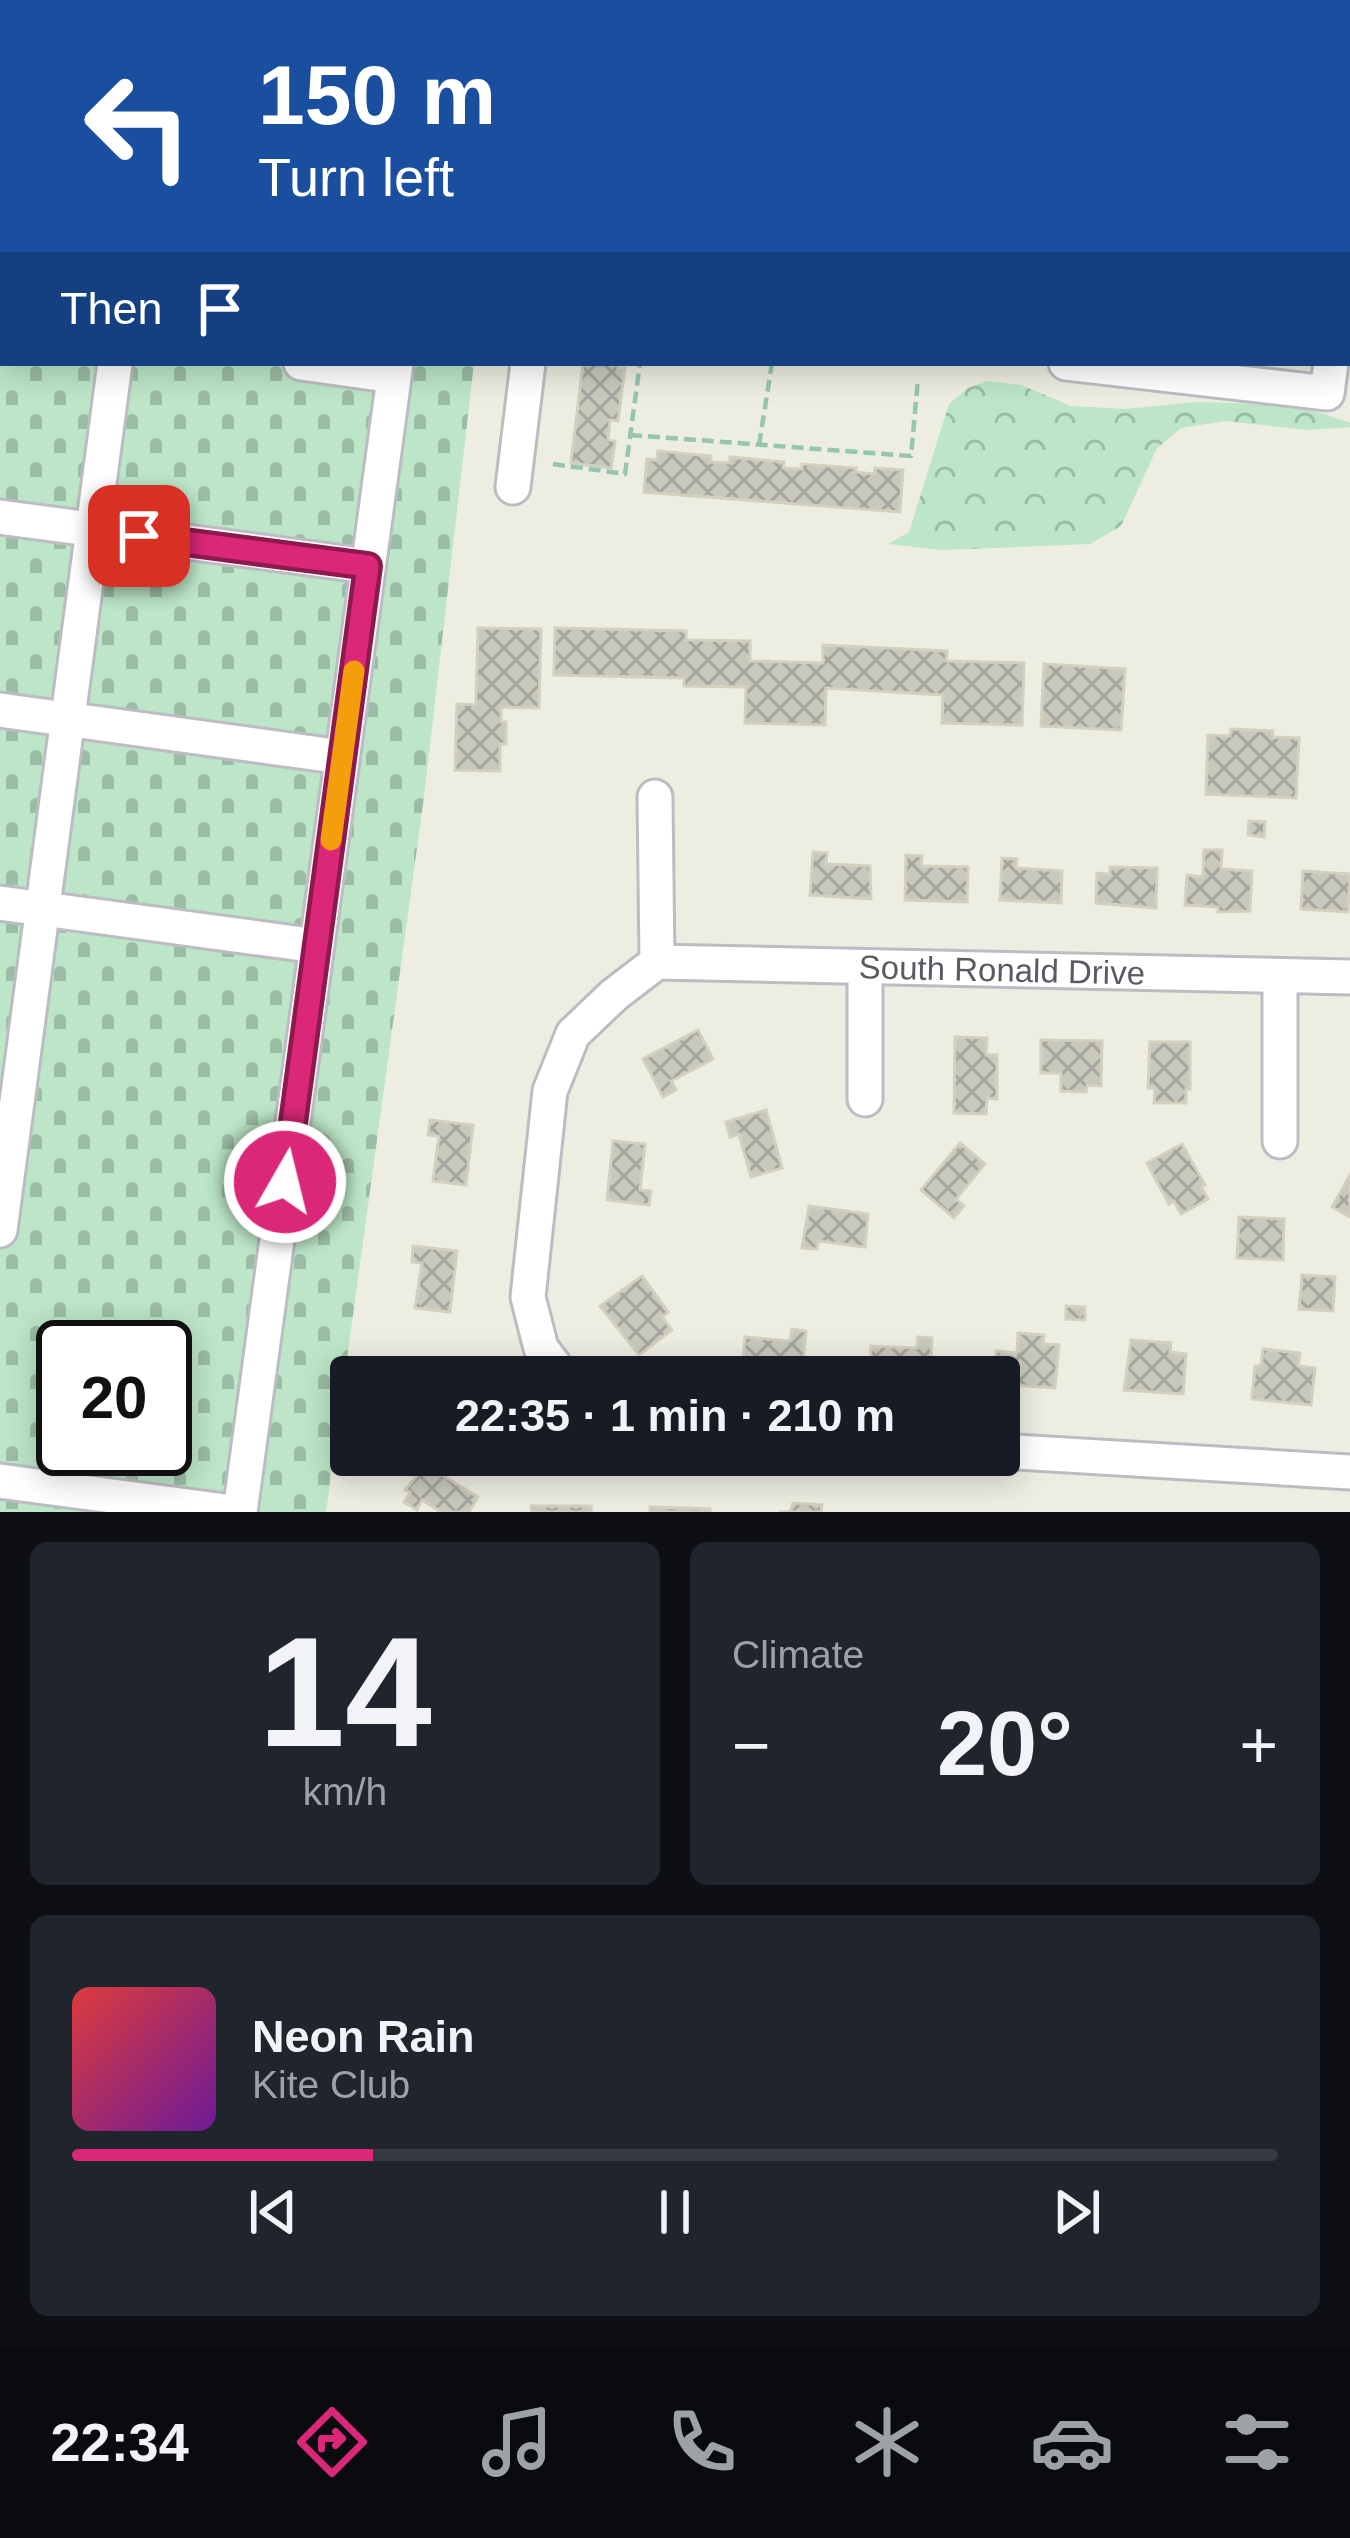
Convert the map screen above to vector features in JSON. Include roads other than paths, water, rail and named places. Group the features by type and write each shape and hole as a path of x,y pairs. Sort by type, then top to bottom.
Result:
{"street":[{"path":"0,1230 115,366"},
{"path":"0,1481 237,1512 395,369 348,366"},
{"path":"513,487 528,366"},
{"path":"1092,366 1328,393 1331,366"},
{"path":"0,517 368,566"},
{"path":"0,710 342,757"},
{"path":"547,1356 528,1297 550,1091 573,1034 656,962 656,797"},
{"path":"0,903 317,946"},
{"name":"South Ronald Drive","path":"656,962 1350,977"},
{"path":"865,968 866,1099"},
{"path":"1280,976 1280,1141"},
{"path":"1020,1452 1350,1472"}]}
